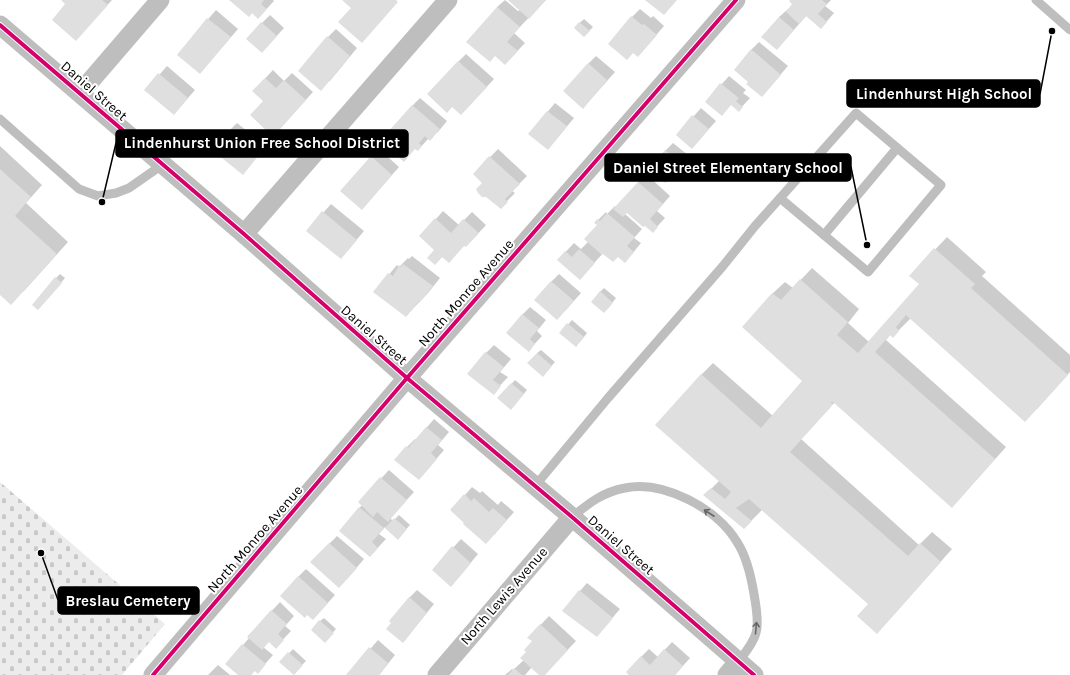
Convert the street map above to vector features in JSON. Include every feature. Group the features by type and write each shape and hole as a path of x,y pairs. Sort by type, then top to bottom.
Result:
{"street":[{"path":"80,93 160,0"},
{"path":"244,234 448,0"},
{"name":"North Monroe Avenue","path":"153,675 407,378 736,0"},
{"name":"Daniel Street","path":"0,25 244,234 407,378 572,517 733,668 754,675"},
{"name":"North Lewis Avenue","path":"437,675 572,517"}],"lane":[{"path":"1036,0 1070,30"},
{"path":"535,486 608,398 780,198 856,113 941,185 868,272 780,198"},
{"path":"0,119 79,189 98,196 116,193 129,188 162,165"},
{"path":"824,235 897,148"},
{"path":"572,517 591,501 607,493 635,486 652,488 687,499 716,517 727,527 737,541 744,555 752,582 756,609 757,632 747,651 733,668"}],"green space":[{"path":"0,482 165,624 122,675 0,675"}],"building":[{"path":"61,0 102,0 108,5 76,41 52,20 65,4"},
{"path":"229,0 264,0 261,4 267,9 258,19 252,13 249,17"},
{"path":"342,0 396,0 398,2 362,43 338,22 351,8"},
{"path":"508,0 546,0 529,19"},
{"path":"645,0 677,0 664,15"},
{"path":"822,0 827,4 818,14 827,22 821,29 806,16 799,24 786,12 792,4 789,1"},
{"path":"497,7 520,27 507,42 518,51 505,65 495,56 490,62 466,42"},
{"path":"631,16 642,25 644,24 657,35 638,57 633,53 627,60 608,44"},
{"path":"779,17 794,30 777,50 761,37"},
{"path":"207,18 231,37 200,74 177,55"},
{"path":"261,22 277,36 262,53 246,39"},
{"path":"579,22 590,31 584,37 574,28"},
{"path":"327,36 350,56 321,91 298,71"},
{"path":"751,49 781,75 762,97 746,84 748,82 734,70"},
{"path":"458,61 487,87 461,115 452,107 447,113 427,94"},
{"path":"588,63 607,80 583,109 563,91"},
{"path":"158,73 188,98 174,115 144,90"},
{"path":"265,78 276,88 284,80 306,100 273,137 250,115 263,101 252,91"},
{"path":"720,83 739,98 736,101 743,107 739,112 731,105 722,116 705,102"},
{"path":"412,105 440,129 430,141 425,136 419,143 422,146 418,151 415,149 404,162 380,141"},
{"path":"547,111 567,126 548,150 528,134"},
{"path":"692,115 709,129 692,149 676,135"},
{"path":"228,130 259,155 243,175 212,150"},
{"path":"665,150 681,163 665,183 649,170"},
{"path":"371,156 392,175 362,210 340,191"},
{"path":"489,156 520,184 505,199 508,202 501,209 486,197 482,197 476,189 482,183 473,174"},
{"path":"0,169 31,197 15,216 57,254 11,305 0,295"},
{"path":"638,182 663,204 650,219 658,227 653,233 645,226 643,227 627,213 623,217 613,209"},
{"path":"322,211 357,240 341,259 306,231"},
{"path":"607,213 635,237 627,246 634,252 625,263 618,257 613,262 603,254 602,255 584,239 597,225 594,223 597,219 600,221"},
{"path":"435,218 451,233 463,219 479,233 466,247 464,246 449,263 442,257 435,265 427,258 434,250 419,236"},
{"path":"934,248 975,284 971,288 1068,375 1025,422 906,315 896,327 899,331 893,338 890,335 875,352 995,459 952,508 833,402 830,402 833,404 830,408 790,452 908,556 920,543 941,562 877,634 857,616 868,604 749,499 736,508 752,521 744,529 703,495 711,488 725,499 731,492 655,425 701,374 761,428 802,381 742,327 772,293 781,300 800,279 848,322 837,335 858,353 919,284 909,276"},
{"path":"579,249 595,263 580,280 557,260 565,251 572,257"},
{"path":"403,264 433,286 406,317 373,292 388,273 393,276 399,265 401,267"},
{"path":"55,277 62,283 38,310 32,305"},
{"path":"551,281 574,301 557,320 534,300"},
{"path":"600,291 613,303 604,313 591,302"},
{"path":"522,314 539,328 530,339 535,344 529,352 506,333"},
{"path":"567,323 584,337 576,347 559,333"},
{"path":"485,352 504,367 493,380 501,386 494,395 467,374"},
{"path":"537,353 552,366 543,377 527,363"},
{"path":"511,383 524,394 511,410 497,398"},
{"path":"426,427 442,440 431,453 437,459 419,480 394,460 406,446 408,448"},
{"path":"380,477 407,500 388,522 377,512 373,517 358,502"},
{"path":"464,494 471,501 474,498 489,512 493,508 507,520 486,544 463,524 464,523 450,510"},
{"path":"359,507 384,528 372,542 378,548 370,557 339,531"},
{"path":"394,518 407,529 398,540 385,528"},
{"path":"329,543 357,568 339,588 310,562"},
{"path":"452,546 471,563 451,587 432,570"},
{"path":"298,576 328,603 313,620 307,615 305,618 280,596"},
{"path":"579,590 613,618 597,637 562,611"},
{"path":"409,597 427,613 403,643 386,629 391,623 389,621"},
{"path":"271,610 287,624 278,634 284,640 276,649 269,642 262,650 247,637"},
{"path":"319,620 334,633 325,643 311,630"},
{"path":"540,624 568,650 545,675 539,675 520,658 526,652 524,650 532,641 527,638"},
{"path":"242,644 266,664 258,674 255,671 251,675 238,675 225,664"},
{"path":"369,647 388,663 379,675 346,675"},
{"path":"664,649 683,666 675,675 629,675 626,672 641,656 650,665"},
{"path":"288,652 303,665 294,675 279,662"},
{"path":"514,668 522,675 508,675"}],"cycle path":[{"path":"153,675 407,378 736,0"},
{"path":"0,25 244,234 407,378 572,517 754,675"}],"place":[{"name":"Lindenhurst High School","path":"1052,31"},
{"name":"Lindenhurst Union Free School District","path":"102,202"},
{"name":"Daniel Street Elementary School","path":"867,245"},
{"name":"Breslau Cemetery","path":"41,553"}]}
